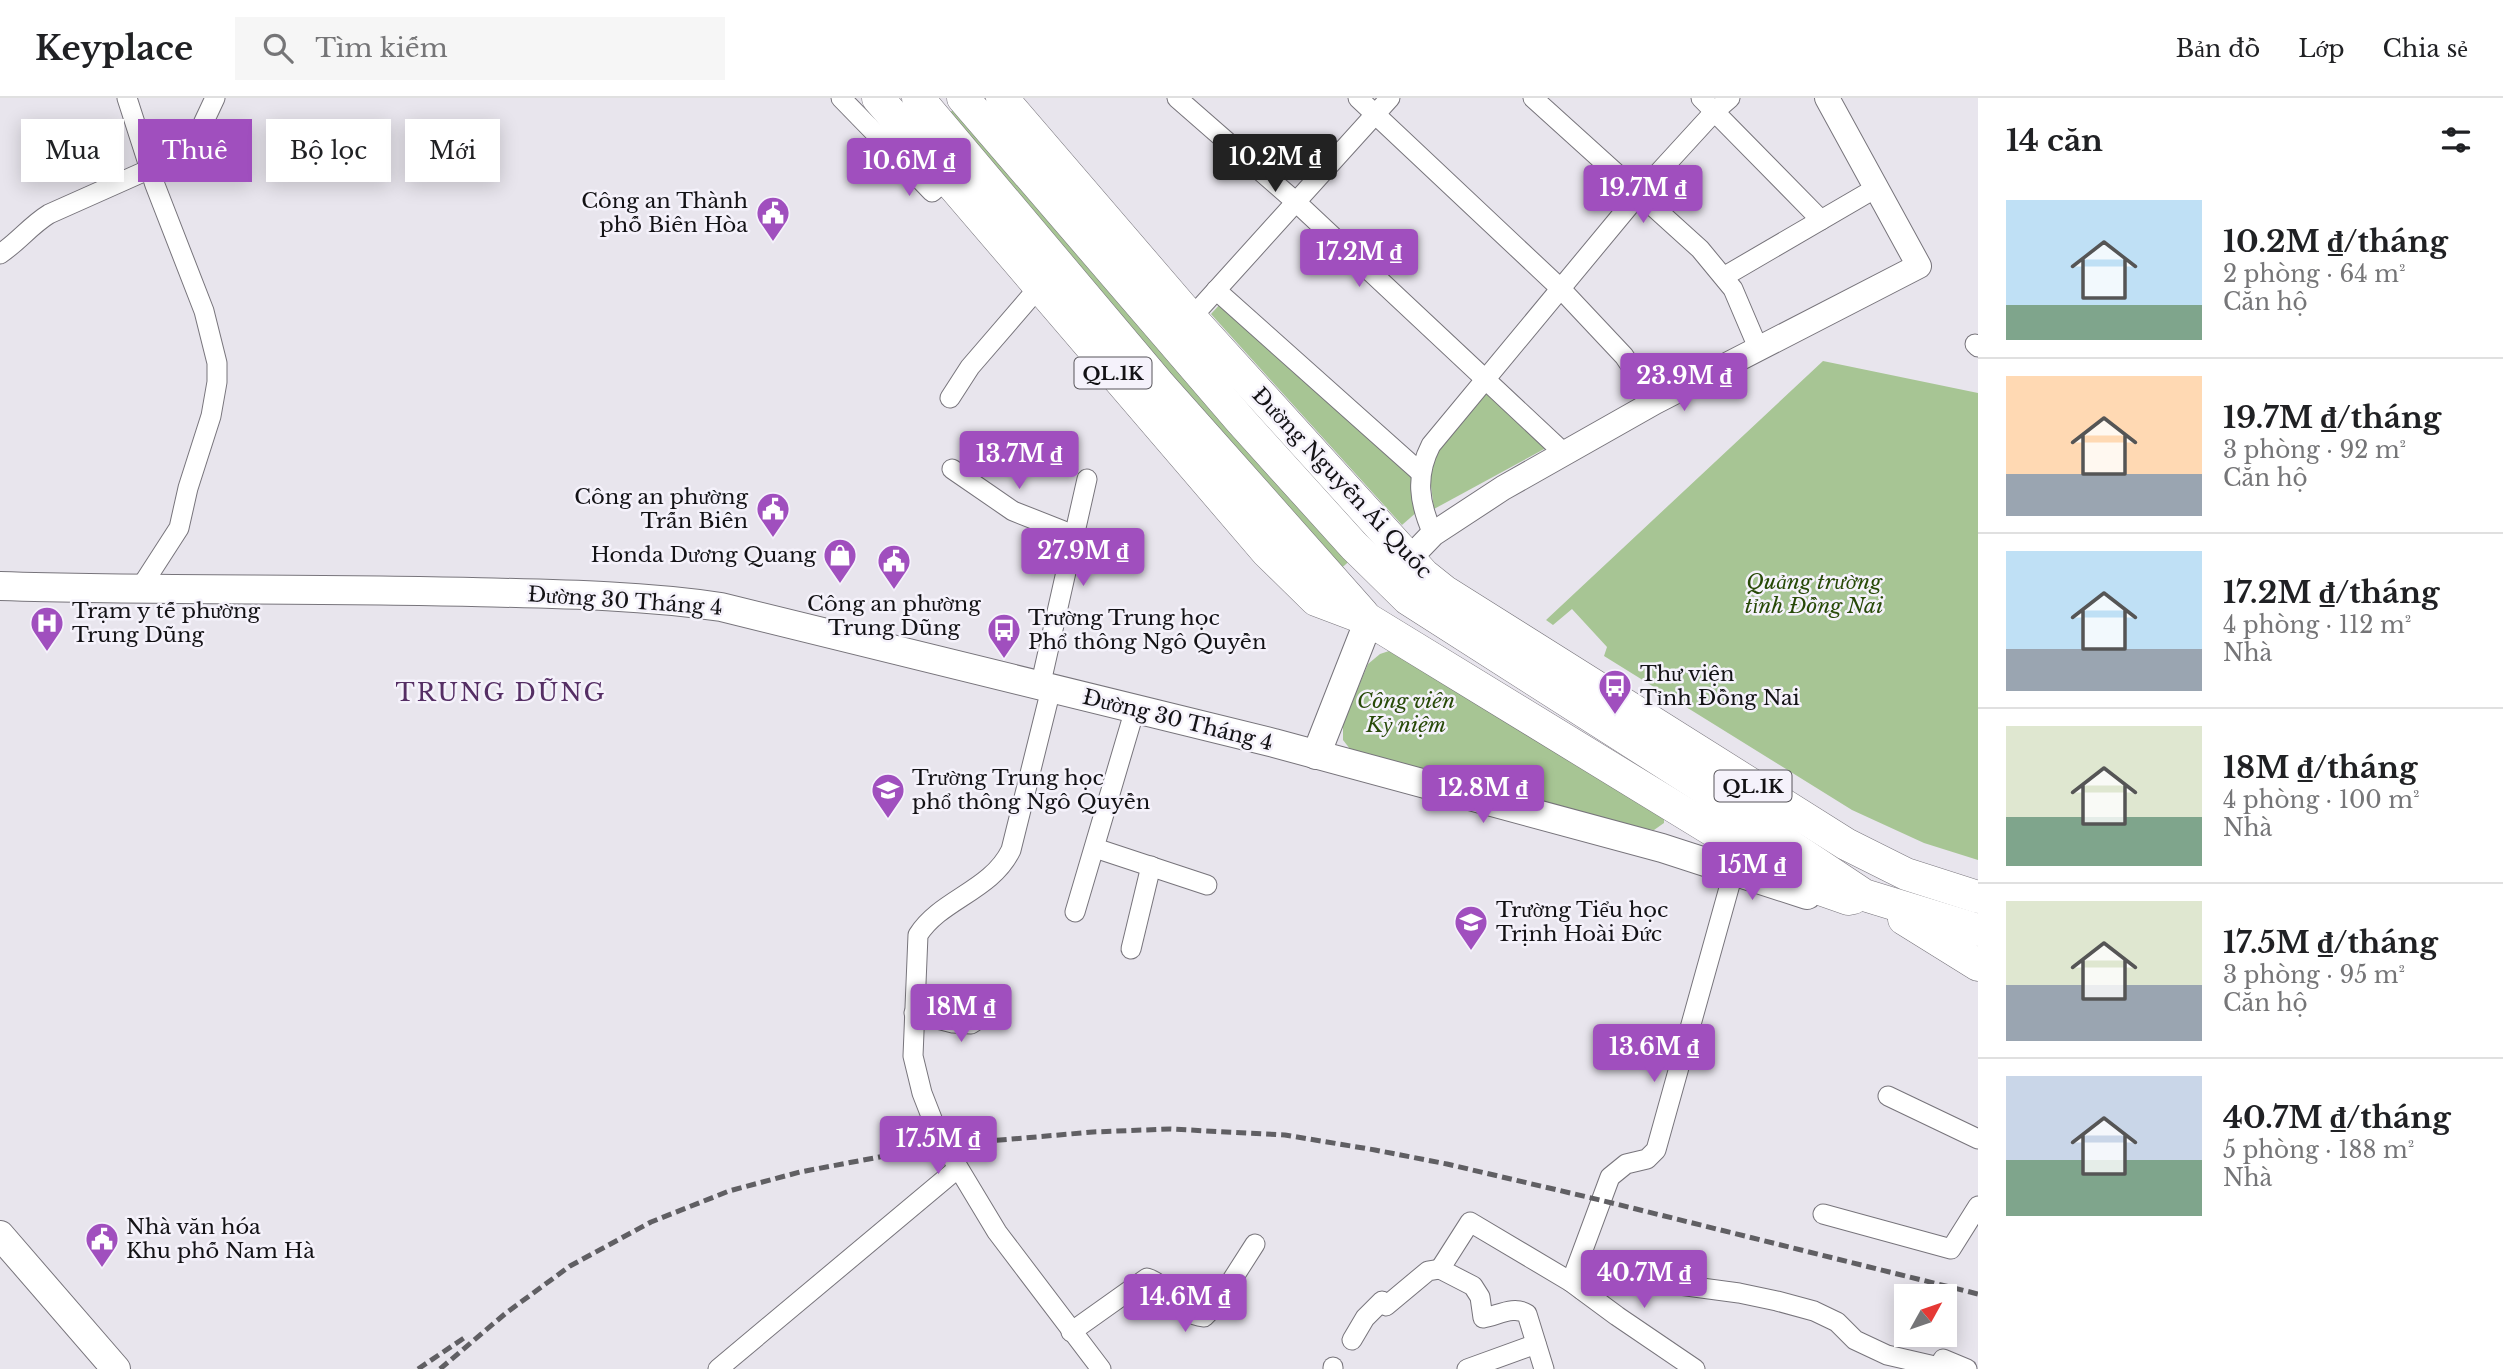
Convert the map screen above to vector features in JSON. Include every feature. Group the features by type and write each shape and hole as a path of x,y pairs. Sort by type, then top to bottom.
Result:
{"main road":[{"name":"Đường Nguyễn Ái Quốc","path":"963,98 1241,421 1398,571 1438,586 1846,845 1906,874 1978,897"},
{"name":"Đường Nguyễn Ái Quốc","path":"1002,98 1191,318 1398,571 1422,610 1699,785 1856,897"},
{"name":"Đường Nguyễn Ái Quốc","path":"902,109 947,179 1297,583 1316,600 1368,620 1737,859 1808,885 1978,930"},
{"name":"Đường Nguyễn Ái Quốc","path":"902,109 1149,373 1368,620"},
{"path":"1316,755 1368,620 1398,571"},
{"name":"Đường 30 Tháng 4","path":"0,586 139,590 479,592 693,603 784,621 1135,709 1649,844 1737,859"},
{"path":"1856,897 1978,965"},
{"path":"0,1235 116,1369"}],"street":[{"path":"127,98 138,132"},
{"path":"205,119 215,98"},
{"path":"841,98 902,109"},
{"path":"1177,98 1296,202 1565,454"},
{"path":"1358,98 1561,289 1624,356 1655,402"},
{"path":"1191,318 1390,98"},
{"path":"1533,98 1700,248 1733,289 1759,350"},
{"path":"1398,571 1433,534 1503,488 1655,402 1919,266 1827,98"},
{"path":"1433,534 1422,505 1421,473 1423,461 1431,445 1715,102 1821,220"},
{"path":"0,254 12,247 39,220 49,214 138,174"},
{"path":"139,590 178,528 211,415 217,382 217,363 204,311 155,182"},
{"path":"1725,276 1876,188"},
{"path":"950,398 970,367 1039,287"},
{"path":"1216,290 1421,473"},
{"path":"952,469 1013,511 1074,534"},
{"path":"1087,480 1014,839 1005,863 992,876 936,917 918,935 913,1056 918,1081 943,1145 997,1233 1101,1369"},
{"path":"1075,912 1135,709"},
{"path":"1095,848 1208,885"},
{"path":"1576,1286 1610,1177 1626,1164 1647,1159 1656,1150 1737,859"},
{"path":"1130,949 1151,866"},
{"path":"914,1013 953,1023 971,1024 996,1008"},
{"path":"1888,1096 1978,1139"},
{"path":"730,1365 957,1168"},
{"path":"1823,1214 1951,1249 1978,1206"},
{"path":"1440,1269 1470,1222 1576,1286 1695,1369"},
{"path":"1071,1332 1147,1278 1157,1283 1192,1315 1204,1317 1216,1305 1255,1244"},
{"path":"1352,1340 1365,1318 1428,1270 1440,1269 1473,1286 1480,1297 1483,1318 1521,1310 1527,1314 1544,1369"},
{"path":"1576,1286 1642,1280 1777,1301 1814,1311 1837,1322 1855,1340 1887,1355 1938,1368 1943,1359 1967,1369"},
{"path":"1467,1369 1536,1344"}],"green space":[{"path":"956,107 1353,558 1338,571 946,116"},
{"path":"1222,302 1414,477 1418,511 1402,525 1211,314"},
{"name":"Quảng trường tỉnh Đồng Nai","path":"1823,361 1978,393 1978,860 1924,843 1852,810 1604,656 1607,647 1572,609 1553,625 1546,620"},
{"path":"1486,388 1546,448 1434,509 1428,463"},
{"name":"Công viên Kỷ niệm","path":"1389,651 1664,816 1664,823 1654,830 1646,829 1350,749 1343,740 1343,723 1368,664 1380,654"}],"railway":[{"path":"440,1369 506,1313 570,1266 651,1222 729,1191 800,1172 943,1145 1093,1132 1170,1129 1285,1135 1375,1150 1600,1200 1978,1294"},
{"path":"418,1369 464,1338"}],"place":[{"name":"Công an Thành phố Biên Hòa","path":"773,243"},
{"name":"Công an phường Trấn Biên","path":"773,539"},
{"name":"Honda Dương Quang","path":"840,585"},
{"name":"Công an phường Trung Dũng","path":"894,591"},
{"name":"Trạm y tế phường Trung Dũng","path":"47,653"},
{"name":"Trường Trung học Phổ thông Ngô Quyền","path":"1004,660"},
{"name":"Thư viện Tỉnh Đồng Nai","path":"1615,716"},
{"name":"Trường Trung học phổ thông Ngô Quyền","path":"888,820"},
{"name":"Trường Tiểu học Trịnh Hoài Đức","path":"1471,952"},
{"name":"Nhà văn hóa Khu phố Nam Hà","path":"102,1269"}],"district":[{"name":"TRUNG DŨNG","path":"501,692"}]}
